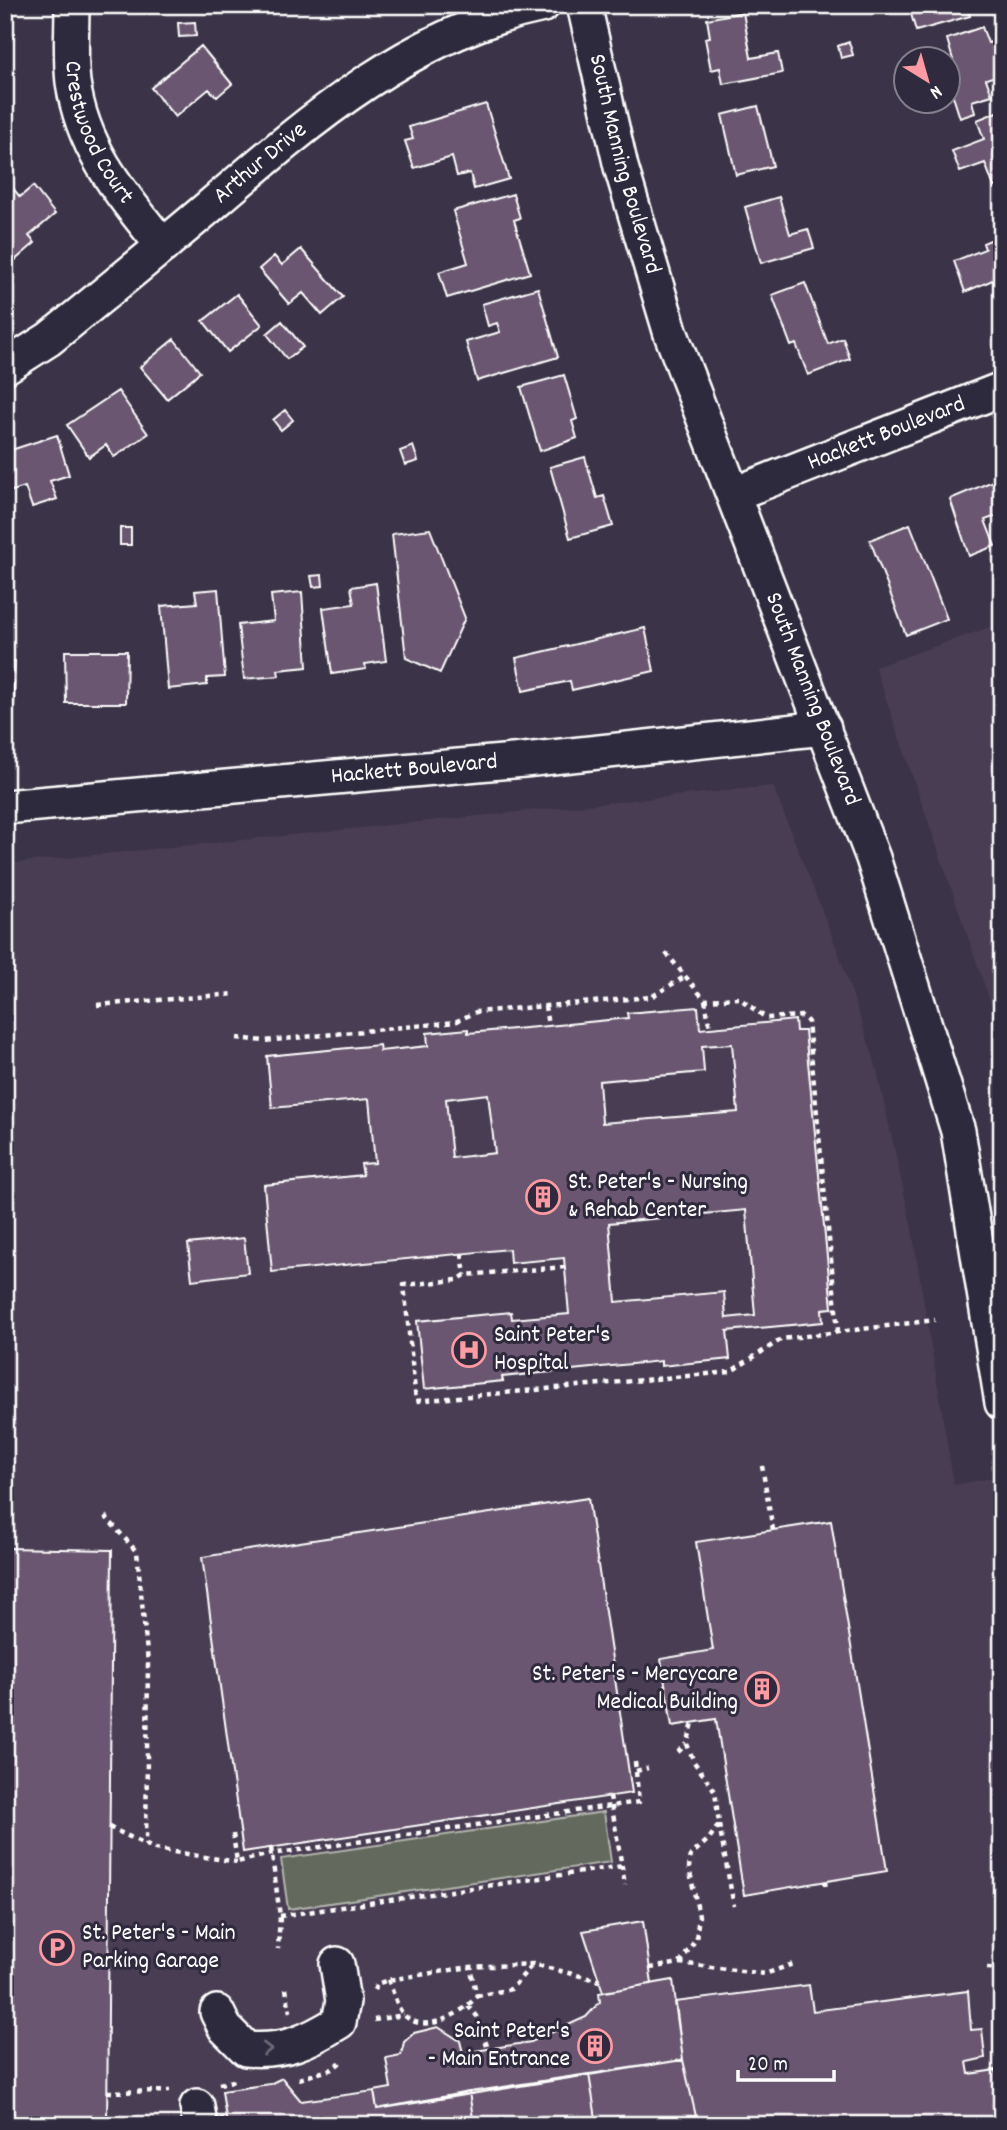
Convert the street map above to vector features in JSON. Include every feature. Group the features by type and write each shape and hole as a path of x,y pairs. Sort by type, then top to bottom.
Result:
{"street":[{"name":"Crestwood Court","path":"72,5 73,79 88,140 108,177 163,246"},
{"name":"Arthur Drive","path":"5,367 49,340 295,134 370,78 449,38 510,14 543,5"},
{"name":"South Manning Boulevard","path":"584,5 634,218 671,334 873,858 958,1131 1002,1403"},
{"name":"Hackett Boulevard","path":"734,494 1002,389"},
{"name":"Hackett Boulevard","path":"5,807 538,758 824,728"},
{"path":"217,2012 225,2028 246,2049 271,2051 296,2046 339,2022 343,2001 337,1964"}],"path":[{"path":"666,953 705,1000 710,1028"},
{"path":"237,1038 264,1041 455,1022 476,1012 651,996 686,976"},
{"path":"97,1005 235,994"},
{"path":"705,1000 739,998 766,1018 802,1016 808,1021 838,1331"},
{"path":"545,1006 548,1026"},
{"path":"463,1254 465,1275"},
{"path":"565,1267 465,1275 458,1280 404,1285 416,1401 730,1372 782,1339 935,1320"},
{"path":"762,1466 773,1530"},
{"path":"105,1516 137,1552 148,1663 146,1845"},
{"path":"678,1752 687,1744 693,1723"},
{"path":"687,1744 694,1762 715,1791 734,1906"},
{"path":"109,1827 146,1845 237,1862 271,1851 639,1802 635,1762"},
{"path":"636,1771 648,1768"},
{"path":"610,1796 614,1806 625,1885"},
{"path":"680,1963 696,1939 699,1916 689,1867 691,1855 709,1839 719,1824"},
{"path":"233,1834 237,1862"},
{"path":"271,1851 280,1916 278,1949"},
{"path":"280,1916 623,1866"},
{"path":"825,1881 826,1891"},
{"path":"650,1968 680,1963 765,1974 793,1964"},
{"path":"388,1980 404,2015 420,2024 443,2020 468,2006 477,1996 511,1989 533,1964"},
{"path":"370,1996 377,1984 388,1980 470,1967 533,1964 600,1981"},
{"path":"470,1967 477,1996"},
{"path":"987,1968 1002,1969"},
{"path":"468,2006 477,2016 488,2049"},
{"path":"370,2029 374,2020 372,2008"},
{"path":"374,2020 404,2015"},
{"path":"292,2079 304,2080 332,2069 349,2056"},
{"path":"107,2092 200,2110 216,2085 241,2079"}],"shaded area":[{"path":"1002,623 1002,1036 875,667"},
{"name":"Saint Peter's Hospital","path":"773,786 836,946 875,1062 911,1224 954,1485 1002,1476 1002,2125 5,2125 5,864"}],"green space":[{"path":"604,1812 611,1862 288,1909 281,1859"}],"building":[{"path":"153,5 215,5 215,9 154,10"},
{"path":"920,5 967,5 970,16 916,31 911,14 922,11"},
{"path":"743,12 751,58 778,53 782,73 723,84 720,68 711,70 705,38 710,37 707,19"},
{"path":"195,22 196,36 179,37 178,23"},
{"path":"982,27 988,43 991,42 1001,74 986,79 992,95 972,101 975,113 960,118 962,46 949,46 947,39"},
{"path":"849,42 853,55 841,58 838,46"},
{"path":"201,46 232,84 217,97 209,89 175,117 151,88"},
{"path":"486,104 509,179 474,189 470,173 457,176 452,157 414,168 405,141 413,139 409,127"},
{"path":"758,106 773,166 736,175 722,115"},
{"path":"1002,110 1002,185 994,187 985,163 960,172 952,151 984,139 977,120"},
{"path":"9,183 20,197 33,186 55,214 29,236 35,243 14,261 5,251 5,186"},
{"path":"513,194 520,218 514,220 530,273 447,298 439,272 468,263 453,211"},
{"path":"779,197 790,234 808,229 814,248 761,263 745,207"},
{"path":"1002,235 1002,276 965,292 954,261 985,249 983,243"},
{"path":"301,249 343,297 322,315 303,293 289,304 259,269 274,256 282,265"},
{"path":"805,283 828,344 843,338 850,359 808,375 796,344 791,346 772,295"},
{"path":"538,288 558,357 477,381 466,342 500,332 497,323 488,326 482,304"},
{"path":"237,294 262,325 228,352 203,321"},
{"path":"282,321 303,347 287,359 267,334"},
{"path":"174,339 200,372 167,399 140,367"},
{"path":"564,375 577,419 572,421 577,438 540,451 521,387"},
{"path":"118,391 148,434 114,457 106,445 89,457 67,425"},
{"path":"285,410 293,420 281,430 273,420"},
{"path":"57,435 69,475 50,481 57,499 32,507 25,487 6,493 5,452"},
{"path":"413,446 418,461 405,465 400,451"},
{"path":"585,457 597,498 604,496 613,526 570,538 550,467"},
{"path":"1000,478 1002,514 985,520 995,546 969,556 950,499"},
{"path":"910,524 947,619 906,635 870,540"},
{"path":"120,528 131,528 131,545 120,545"},
{"path":"430,529 465,618 440,673 406,658 392,534"},
{"path":"322,575 323,586 313,587 311,576"},
{"path":"376,583 386,661 365,664 366,669 332,674 323,608 354,604 351,587"},
{"path":"218,589 225,677 207,678 207,685 168,689 161,606 197,603 195,591"},
{"path":"302,592 307,667 278,670 279,676 244,679 238,625 274,621 271,595"},
{"path":"645,628 654,671 572,690 570,681 523,691 516,658"},
{"path":"65,651 127,651 126,703 66,703"},
{"path":"5,661 15,661 14,703 5,703"},
{"name":"St. Peter's - Nursing & Rehab Center","path":"698,1007 700,1029 795,1020 796,1031 805,1031 832,1308 822,1309 823,1322 727,1331 730,1359 661,1366 661,1361 502,1377 503,1381 424,1389 417,1321 511,1312 512,1319 569,1314 564,1258 510,1263 509,1249 272,1272 264,1185 363,1175 361,1164 375,1163 369,1099 272,1108 267,1056 379,1045 380,1051 428,1046 427,1033 468,1029 468,1033 628,1018 627,1013","holes":["732,1044 738,1112 602,1123 599,1081 704,1072 702,1046","488,1094 495,1153 452,1158 446,1099","746,1210 755,1315 726,1318 724,1292 616,1302 609,1223"]},
{"path":"244,1238 248,1273 192,1280 188,1244"},
{"path":"588,1498 632,1793 243,1852 202,1557"},
{"name":"St. Peter's - Mercycare Medical Building","path":"831,1521 887,1871 744,1895 716,1719 672,1726 661,1659 713,1650 696,1542"},
{"name":"St. Peter's - Main Parking Garage","path":"5,1548 112,1550 107,2125 5,2125"},
{"path":"643,1921 652,1984 603,1992 583,1931"},
{"name":"Saint Peter's - Main Entrance","path":"673,1980 683,2060 377,2109 374,2091 391,2088 386,2058 401,2055 404,2042 414,2033 438,2027 460,2041 463,2053 531,2042 586,2017 600,2002 599,1993"},
{"path":"809,1985 813,2011 968,1991 971,2030 982,2029 985,2058 967,2062 969,2074 996,2070 1002,2118 989,2121 990,2125 698,2125 683,2060 675,2002"},
{"path":"683,2060 698,2125 597,2125 589,2074"},
{"path":"589,2074 597,2125 474,2125 469,2092"},
{"path":"282,2078 301,2101 374,2091 377,2109 469,2092 474,2125 227,2125 222,2091 270,2084"}],"place":[{"name":"St. Peter's - Nursing & Rehab Center","path":"543,1197"},
{"name":"Saint Peter's Hospital","path":"469,1350"},
{"name":"St. Peter's - Mercycare Medical Building","path":"762,1689"},
{"name":"St. Peter's - Main Parking Garage","path":"57,1948"},
{"name":"Saint Peter's - Main Entrance","path":"595,2046"}]}
